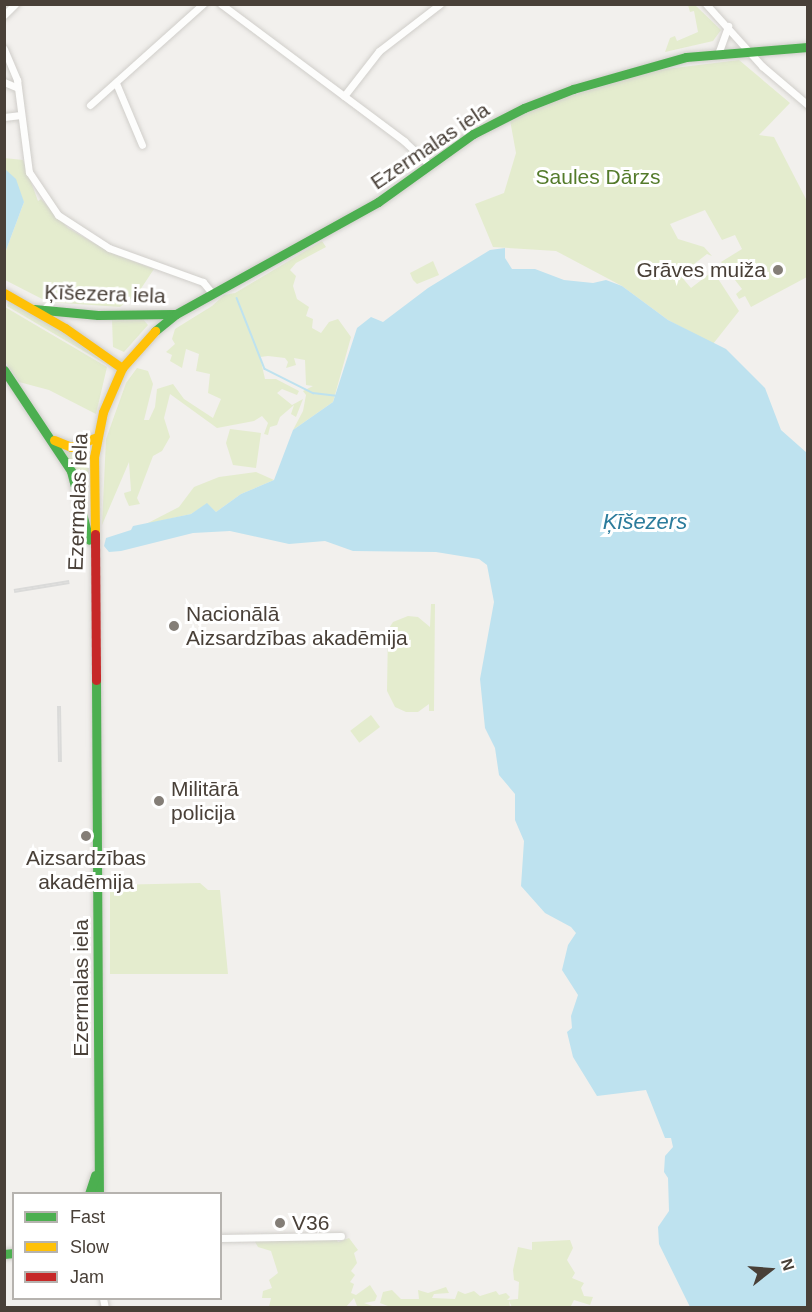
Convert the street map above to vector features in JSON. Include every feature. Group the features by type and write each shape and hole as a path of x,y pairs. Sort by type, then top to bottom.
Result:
{"street":[{"path":"4,15 15,4"},
{"path":"90,105 203,4"},
{"path":"221,4 344,96 430,165"},
{"path":"344,96 378,51 440,4"},
{"path":"706,4 752,53 807,105"},
{"path":"718,54 728,26"},
{"name":"Ezermalas iela","path":"99,1192 93,553 95,438 122,368 152,333 176,314 378,202 473,134 548,97 665,61 807,47"},
{"path":"4,50 18,88 29,172 58,215 109,248 203,282 212,293"},
{"path":"4,82 18,88"},
{"path":"116,82 142,145"},
{"path":"4,117 21,115"},
{"name":"Ķīšezera iela","path":"4,293 34,309 122,368"},
{"name":"Ķīšezera iela","path":"34,309 98,315 176,314"},
{"path":"4,370 49,436 76,485 93,553"},
{"path":"49,436 71,447 95,438"},
{"name":"Ezermalas iela","path":"90,1192 99,1164"},
{"path":"222,1238 341,1236"}],"green space":[{"path":"688,5 695,5 721,30 713,41 665,52 670,38 675,36 677,41 698,32 694,11 690,12"},
{"name":"Saules Dārzs","path":"739,60 790,103 759,135 774,137 807,201 807,277 751,307 745,296 739,299 736,294 742,289 721,262 742,249 735,235 722,240 705,210 670,224 678,239 704,247 712,256 707,254 680,275 691,288 713,271 739,311 713,344 668,320 622,286 556,251 493,247 475,204 504,193 516,153 510,120 546,103 658,70"},
{"path":"4,158 23,160 38,201 41,199 68,228 111,253 154,269 138,293 120,307 48,302 5,280 5,253 24,202 5,169"},
{"path":"322,241 326,247 296,263 290,270 296,276 293,286 297,299 309,307 306,316 313,319 312,328 321,333 329,322 338,319 351,337 333,402 293,430 303,411 306,395 303,391 313,386 306,385 305,360 294,358 296,365 286,368 288,362 285,358 268,356 260,357 265,379 276,379 299,391 297,395 282,389 277,393 292,405 303,399 296,417 291,414 294,405 280,417 277,425 270,427 268,435 264,434 268,423 262,416 254,421 217,428 170,394 164,418 170,437 162,451 153,456 137,498 140,504 129,506 125,497 124,493 131,491 129,462 102,525 106,439 126,383 137,368 148,371 153,384 144,420 149,420 155,407 157,389 173,384 184,399 213,418 221,399 208,393 210,374 196,371 199,354 186,349 182,368 170,361 172,355 166,352 175,344 172,339 175,329 212,306 224,295 235,293"},
{"path":"433,261 439,275 417,284 410,273"},
{"path":"9,301 64,333 109,366 7,306"},
{"path":"5,307 107,367 96,414 49,390 19,382 5,362"},
{"path":"142,318 148,325 124,352 113,347 112,320"},
{"path":"230,429 261,433 256,468 233,465 226,443"},
{"path":"89,446 88,498 64,451"},
{"path":"256,472 274,480 241,494 216,512 207,504 191,514 146,524 179,507 194,487 219,477"},
{"path":"431,604 435,604 434,711 429,711 429,704 418,712 406,712 395,707 387,691 388,630 393,622 408,616 418,617 430,627"},
{"path":"371,715 380,727 359,743 350,731"},
{"path":"200,883 208,890 220,890 228,974 110,974 110,885"},
{"path":"349,1238 358,1250 354,1253 357,1263 351,1271 355,1275 350,1282 354,1284 351,1293 356,1295 370,1285 377,1296 375,1301 364,1303 375,1307 357,1306 354,1298 346,1307 269,1307 271,1298 262,1298 263,1291 272,1288 269,1280 278,1273 271,1251 258,1247 254,1240 336,1239 338,1242"},
{"path":"570,1240 573,1248 567,1260 575,1273 572,1278 584,1283 581,1288 584,1296 593,1297 590,1305 574,1300 570,1308 512,1307 509,1301 510,1307 393,1308 380,1303 383,1292 392,1290 401,1299 419,1299 418,1290 428,1293 446,1287 449,1293 434,1294 432,1298 455,1299 458,1291 465,1294 474,1291 480,1296 496,1291 499,1295 506,1293 510,1297 507,1300 518,1299 519,1282 514,1280 513,1270 518,1247 532,1250 532,1242"}],"water":[{"path":"5,169 16,179 24,202 5,253"},
{"name":"Ķīšezers","path":"505,248 505,258 512,269 535,269 564,280 593,283 606,280 622,286 668,320 726,349 765,388 781,430 807,453 807,1307 690,1307 659,1244 658,1227 669,1211 668,1178 664,1172 665,1156 673,1147 671,1138 665,1138 646,1090 597,1096 573,1057 567,1032 572,1028 571,1016 578,995 562,970 568,945 576,933 571,927 545,913 521,886 524,841 515,820 515,794 499,775 495,748 485,728 480,679 494,602 487,565 479,559 436,552 353,551 325,541 289,544 230,531 193,533 121,551 109,552 104,546 106,538 131,530 133,526 191,514 207,503 216,512 241,494 274,480 293,430 333,402 357,328 371,317 383,322 428,288 490,250"}],"waterway":[{"path":"237,298 265,369 313,393 336,396"}],"railway":[{"path":"14,591 69,582"},
{"path":"59,706 60,762"}],"traffic: fast":[{"path":"155,331 176,314 378,202 473,134 524,108 573,89 686,57 808,47"},
{"path":"34,309 98,315 175,314"},
{"path":"4,370 71,471 89,540"},
{"path":"96,680 99,1192"},
{"path":"90,1192 95,1175"},
{"path":"4,1254 12,1253"}],"traffic: slow":[{"path":"4,293 65,328 122,368"},
{"path":"95,534 94,457 103,412 122,368 155,331"},
{"path":"54,440 71,447 95,438"}],"traffic: jam":[{"path":"95,534 96,680"}],"place":[{"name":"Grāves muiža","path":"778,270"},
{"name":"Nacionālā Aizsardzības akadēmija","path":"174,626"},
{"name":"Militārā policija","path":"159,801"},
{"name":"Aizsardzības akadēmija","path":"86,836"},
{"name":"V36","path":"280,1223"}]}
